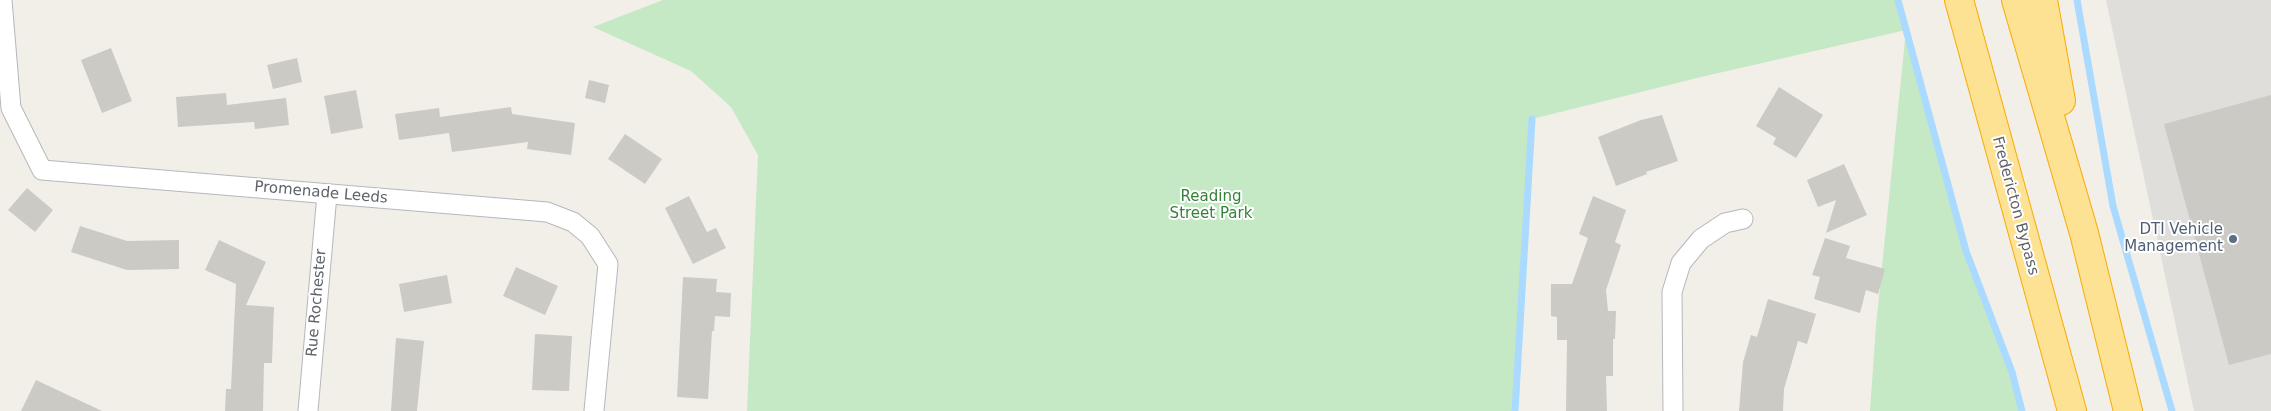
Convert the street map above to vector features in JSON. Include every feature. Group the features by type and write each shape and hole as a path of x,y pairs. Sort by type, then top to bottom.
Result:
{"highway":[{"name":"Fredericton Bypass","path":"1959,0 2072,411"},
{"path":"2016,0 2084,233 2128,411"},
{"path":"2043,0 2084,233"}],"street":[{"name":"Promenade Leeds","path":"2,0 11,108 42,170 547,212 573,222 590,236 608,264 594,411"},
{"name":"Rue Rochester","path":"308,411 327,194"},
{"path":"1673,411 1672,292 1682,263 1701,239 1725,223 1743,219"}],"shaded area":[{"path":"2106,0 2271,0 2271,411 2194,411"}],"green space":[{"name":"Reading Street Park","path":"663,0 1898,0 1966,251 2012,372 2022,411 1870,411 1876,326 1906,30 1701,77 1532,119 1515,411 747,411 758,155 731,107 691,71 593,27"}],"building":[{"path":"111,48 132,101 102,113 81,60"},
{"path":"297,58 302,82 273,89 267,65"},
{"path":"589,80 609,85 605,103 585,98"},
{"path":"1779,87 1823,115 1796,158 1773,144 1776,138 1756,126"},
{"path":"356,90 363,128 331,134 324,96"},
{"path":"226,93 227,105 286,98 289,125 255,129 254,122 178,127 176,97"},
{"name":"DTI Vehicle Management","path":"2271,95 2271,354 2229,365 2164,124"},
{"path":"511,107 512,114 575,123 571,155 527,149 528,142 452,152 449,133 399,140 395,114 439,108 440,117"},
{"path":"1662,115 1678,161 1646,172 1647,174 1616,186 1598,137 1641,120"},
{"path":"625,134 662,159 645,184 608,159"},
{"path":"1844,164 1867,215 1826,233 1836,200 1818,207 1807,180"},
{"path":"27,188 53,210 35,232 8,210"},
{"path":"689,196 707,232 716,228 726,248 693,264 665,208"},
{"path":"1593,196 1626,210 1615,242 1621,245 1606,290 1608,311 1616,311 1615,339 1613,339 1613,376 1606,376 1607,411 1566,411 1567,340 1557,340 1557,317 1551,316 1551,284 1572,284 1588,238 1579,234"},
{"path":"80,226 127,241 179,240 179,269 127,270 71,252"},
{"path":"1825,238 1850,246 1846,258 1885,269 1878,294 1866,290 1860,313 1814,299 1820,277 1812,275"},
{"path":"219,240 266,262 246,305 274,307 272,363 264,363 263,411 225,411 226,389 231,389 236,284 205,270"},
{"path":"516,267 558,286 545,315 503,296"},
{"path":"447,275 452,303 404,312 399,284"},
{"path":"683,277 717,279 716,292 731,293 730,317 715,316 714,331 712,331 708,399 677,397"},
{"path":"1768,299 1816,314 1807,344 1798,341 1784,389 1783,411 1739,411 1743,362 1751,335 1757,337"},
{"path":"535,334 572,336 569,391 532,390"},
{"path":"396,338 424,341 417,411 391,411"},
{"path":"36,380 102,411 21,411"}],"waterway":[{"path":"1898,0 1966,251 2012,372 2022,411"},
{"path":"2077,0 2113,206 2172,411"},
{"path":"1515,411 1532,119"}],"place":[{"name":"DTI Vehicle Management","path":"2233,239"}]}
